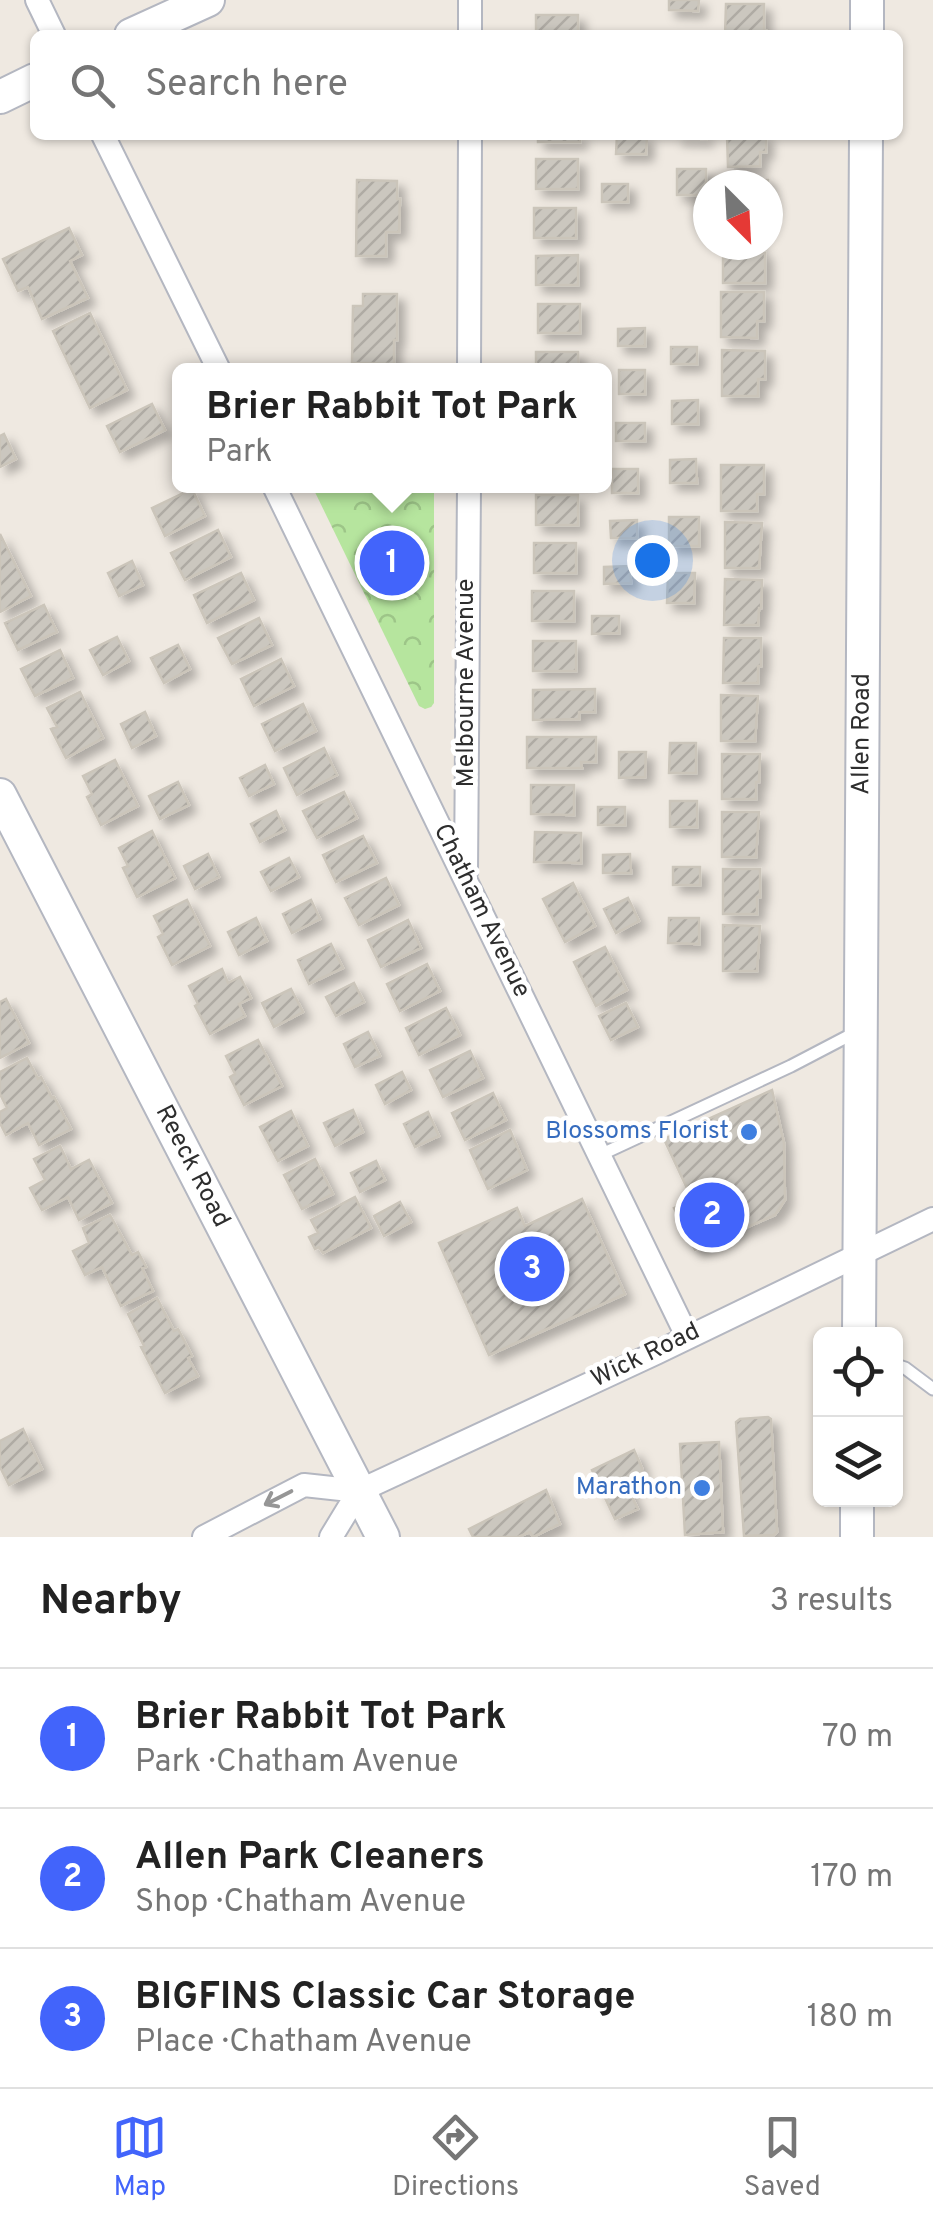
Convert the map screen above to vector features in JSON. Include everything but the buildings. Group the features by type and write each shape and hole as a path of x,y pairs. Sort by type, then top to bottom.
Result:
{"main road":[{"path":"142,30 208,0"},
{"path":"867,0 867,30"},
{"path":"0,96 30,82"},
{"name":"Allen Road","path":"859,1327 866,140"},
{"name":"Reeck Road","path":"0,794 383,1537"},
{"path":"857,1507 857,1537"}],"street":[{"path":"37,0 52,30"},
{"path":"470,0 470,30"},
{"path":"105,140 215,363"},
{"path":"469,363 470,140"},
{"name":"Chatham Avenue","path":"277,493 688,1336"},
{"name":"Melbourne Avenue","path":"466,880 468,493"},
{"name":"Wick Road","path":"359,1491 933,1219"},
{"path":"204,1537 304,1485 359,1491 332,1537"}],"lane":[{"path":"600,1155 862,1029"},
{"path":"903,1367 933,1389"}],"green space":[{"path":"315,493 434,493 434,703 425,709 419,706"}],"place":[{"name":"Brier Rabbit Tot Park","path":"392,563"},
{"name":"Blossoms Florist","path":"749,1132"},
{"name":"Allen Park Cleaners","path":"712,1215"},
{"name":"BIGFINS Classic Car Storage","path":"532,1269"},
{"name":"Marathon","path":"702,1488"}]}
